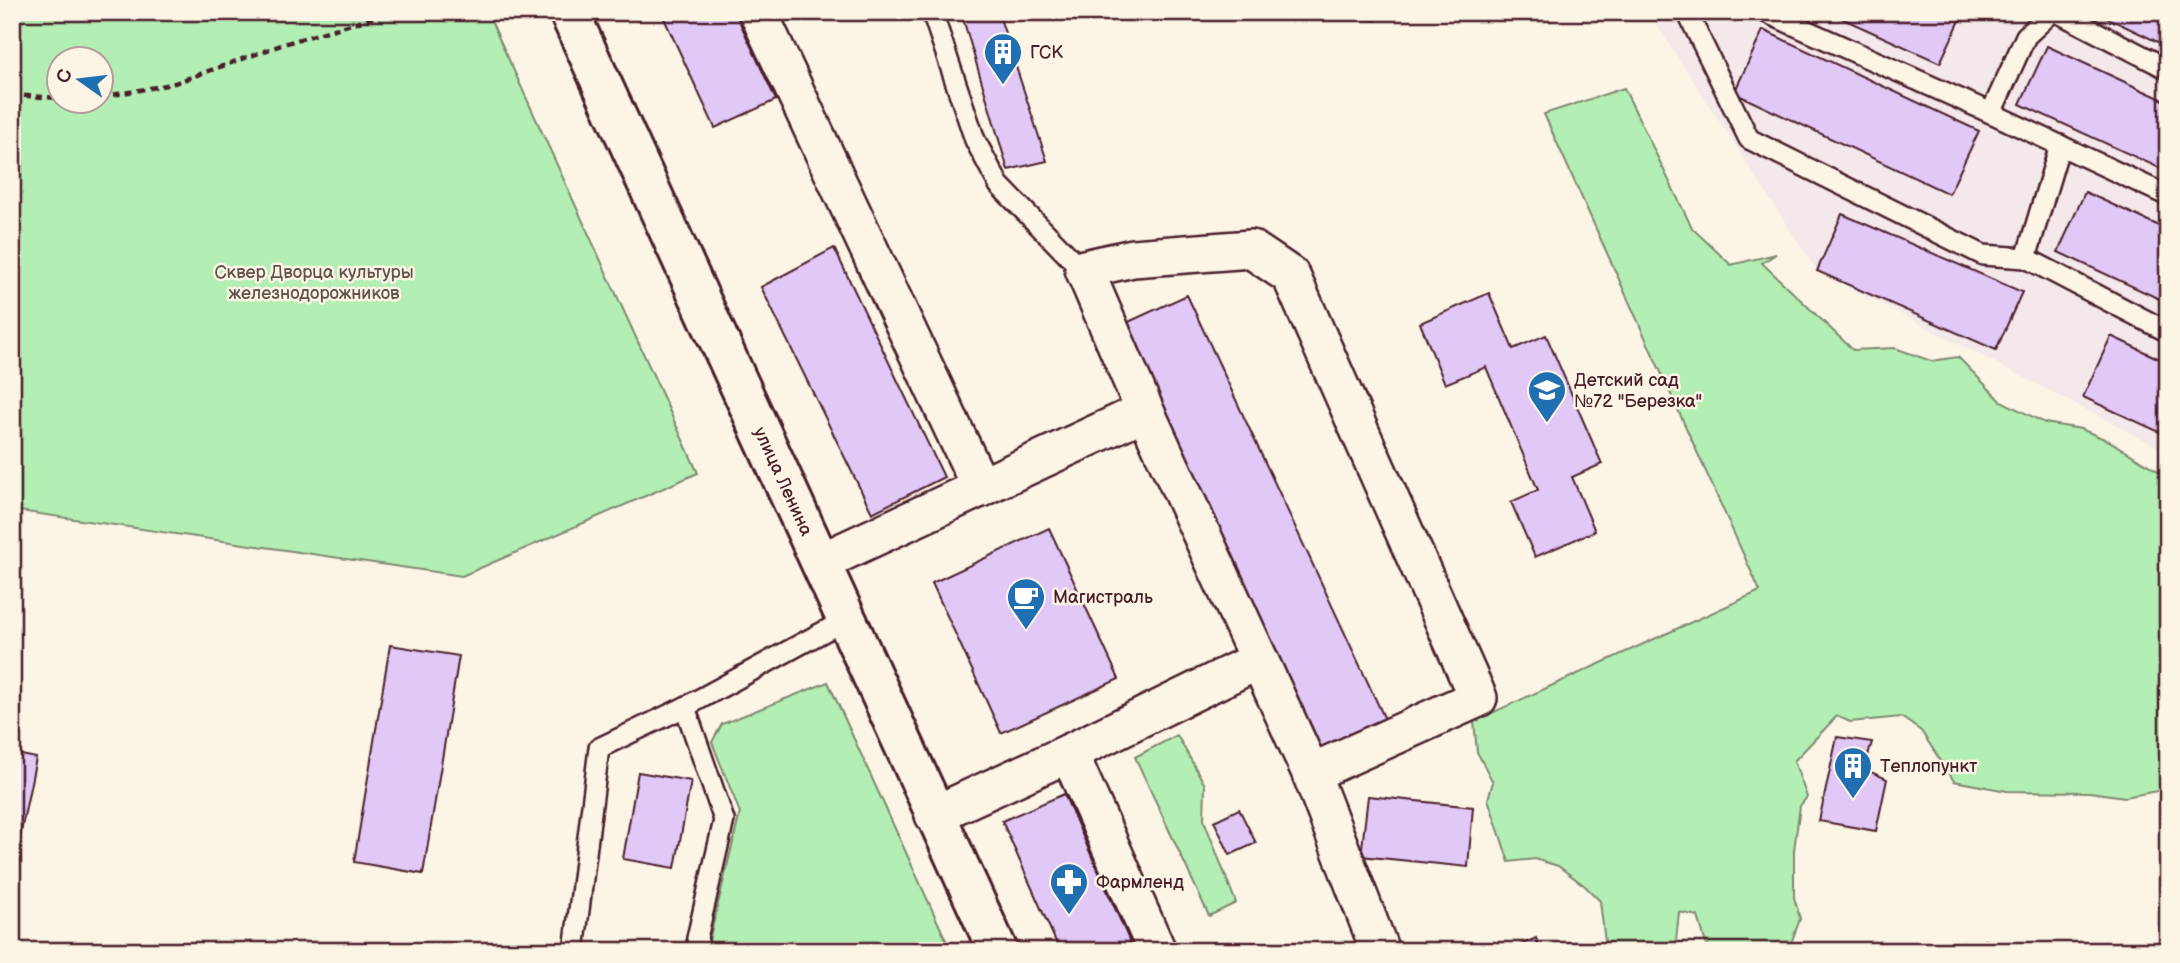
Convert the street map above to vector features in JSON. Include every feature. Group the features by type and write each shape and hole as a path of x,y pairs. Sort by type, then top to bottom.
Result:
{"street":[{"name":"улица Ленина","path":"569,12 821,562 934,816 998,951"},
{"path":"758,12 981,488"},
{"path":"1311,773 1478,698 1291,276 1251,249 1133,258 1084,269 1145,411 1311,773 1380,951"},
{"path":"821,562 1145,411"},
{"path":"934,816 1259,660"},
{"path":"1069,753 1157,951"}],"lane":[{"path":"932,12 975,141 999,185 1086,274"},
{"path":"1687,12 1749,139 1983,255 2026,258 2168,332"},
{"path":"1765,12 2168,196"},
{"path":"1991,113 2025,36 2052,12"},
{"path":"2057,12 2168,68"},
{"path":"2026,258 2060,145"},
{"path":"574,951 599,748 685,707 847,620"},
{"path":"685,707 724,820 696,938 700,951"}],"path":[{"path":"116,94 172,84 287,43 392,12"},
{"path":"12,95 46,97"}],"shaded area":[{"path":"1648,12 2168,12 2168,452 1817,271"}],"green space":[{"name":"Сквер Дворца культуры железнодорожников","path":"12,12 487,12 698,473 462,576 12,510 12,222 23,161 18,141 12,140"},
{"path":"1624,88 1692,228 1731,265 1776,254 1762,263 1853,350 1895,348 1931,361 1958,357 2001,401 2045,423 2081,429 2109,441 2168,477 2168,789 2125,797 2089,792 2007,791 1954,781 1921,731 1901,717 1850,722 1837,716 1794,761 1807,797 1800,806 1794,850 1794,897 1800,919 1788,951 1716,951 1706,944 1698,916 1679,912 1675,951 1606,951 1600,901 1585,886 1558,866 1535,859 1509,862 1488,799 1493,782 1477,752 1474,721 1760,591 1544,114"},
{"path":"828,682 951,951 714,951 709,941 740,813 712,742 722,724"},
{"path":"1177,735 1205,785 1204,820 1236,903 1209,916 1135,757"}],"building":[{"path":"661,12 735,12 776,100 715,128"},
{"name":"ГСК","path":"961,12 998,12 1047,161 1008,170"},
{"path":"1260,12 1377,12 1376,20"},
{"path":"1828,12 1964,12 1940,63"},
{"path":"2095,12 2168,12 2168,47"},
{"path":"1763,30 1979,131 1949,194 1734,93"},
{"path":"2047,46 2168,102 2168,172 2020,104"},
{"path":"2085,192 2168,230 2168,303 2058,252"},
{"path":"1842,214 2022,292 1996,350 1817,271"},
{"path":"834,248 944,477 872,513 761,287"},
{"name":"Детский сад №72 \"Березка\"","path":"1489,293 1513,349 1546,335 1602,464 1572,477 1595,531 1535,557 1511,502 1538,490 1486,367 1445,384 1420,323"},
{"path":"1187,295 1390,730 1327,760 1124,324"},
{"path":"2111,336 2168,363 2168,436 2083,397"},
{"name":"Магистраль","path":"1049,528 1119,679 1001,733 932,583"},
{"path":"390,645 459,656 423,874 354,862"},
{"name":"Теплопункт","path":"1837,737 1872,742 1864,769 1887,779 1876,831 1819,821"},
{"path":"12,753 36,758 12,876"},
{"path":"638,772 691,781 675,868 623,859"},
{"path":"1064,794 1134,951 1060,951 1002,821"},
{"path":"1368,796 1473,807 1468,867 1361,856"},
{"path":"1239,809 1256,843 1230,855 1214,821"},
{"path":"1536,938 1542,951 1507,951"},
{"path":"1984,940 2044,948 2044,951 1983,951"}],"place":[{"name":"ГСК","path":"1003,86"},
{"name":"Детский сад №72 \"Березка\"","path":"1547,424"},
{"name":"Магистраль","path":"1026,631"},
{"name":"Теплопункт","path":"1853,800"},
{"name":"Фармленд","path":"1069,916"}]}
